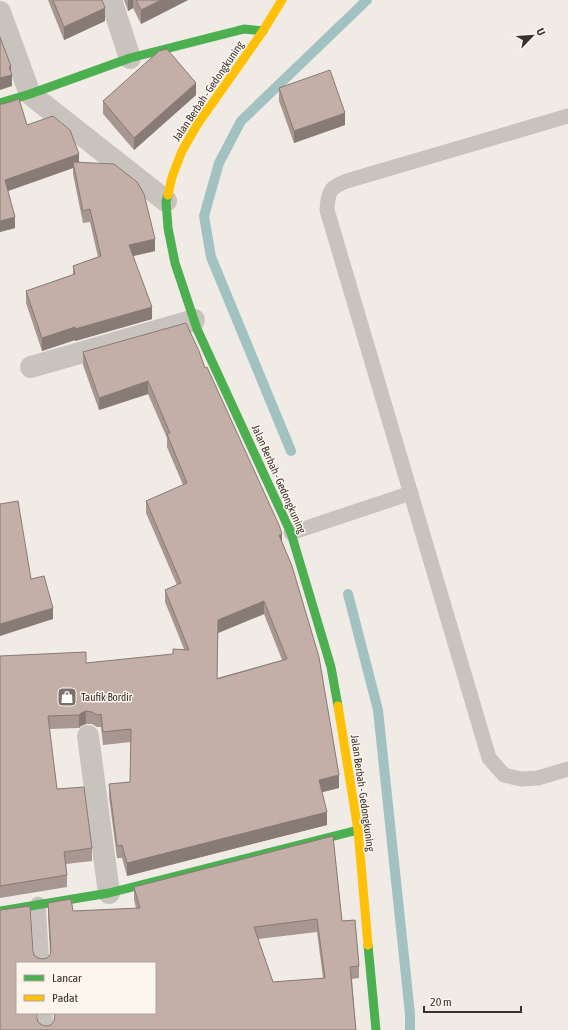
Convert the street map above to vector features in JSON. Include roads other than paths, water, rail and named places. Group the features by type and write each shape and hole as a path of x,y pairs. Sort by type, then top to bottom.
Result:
{"main road":[{"name":"Jalan Berbah - Gedongkuning","path":"282,0 263,31 197,125 182,152 172,176 166,201 168,228 175,263 197,329 292,533 331,667 358,830 376,1030"},
{"path":"0,103 30,94 130,58 244,29 263,31"},
{"path":"0,911 109,893 358,830"}],"street":[{"path":"111,0 130,58"},
{"path":"0,12 30,94 166,201"},
{"path":"30,367 194,320"},
{"path":"88,736 109,893"}],"lane":[{"path":"568,116 338,184 330,191 327,199 327,210 488,758 504,775 521,779 538,778 568,769"},
{"path":"292,533 411,493"},
{"path":"38,904 42,962"},
{"path":"45,1014 46,1030"}],"waterway":[{"path":"291,451 211,257 204,216 219,163 241,121 367,0"},
{"path":"348,594 378,710 410,1014 410,1030"}],"place":[{"name":"Taufik Bordir","path":"67,697"}]}
